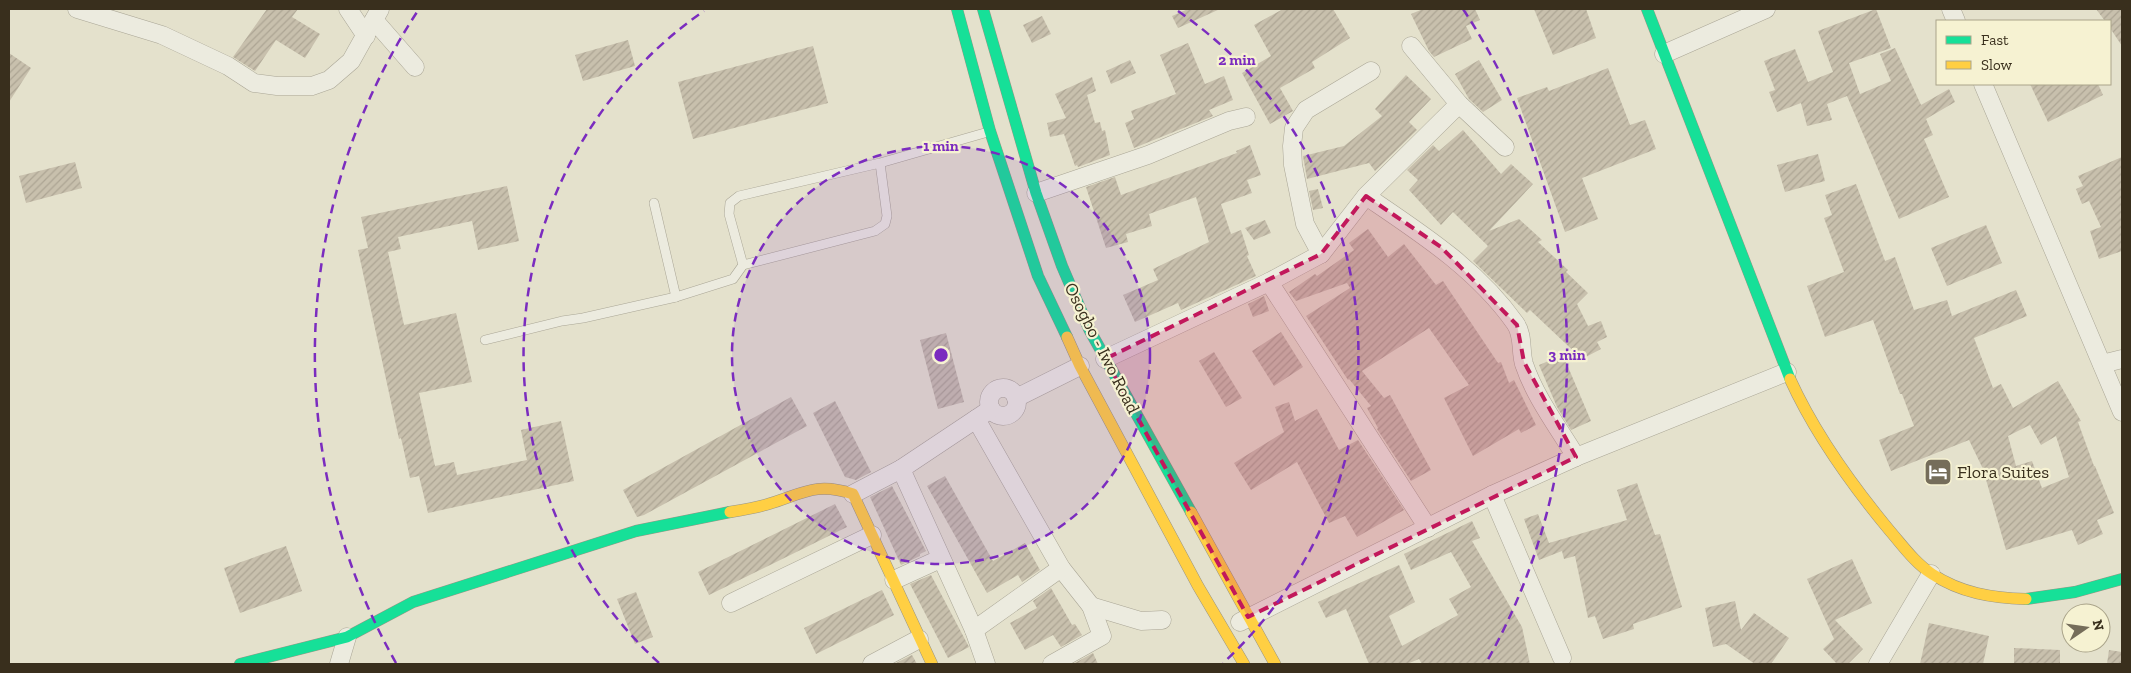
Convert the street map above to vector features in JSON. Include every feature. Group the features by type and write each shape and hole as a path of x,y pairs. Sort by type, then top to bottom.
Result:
{"street":[{"path":"77,9 106,12 162,35 228,66 254,83 277,86 312,86 330,80 351,61 377,14 415,67"},
{"path":"348,9 366,36"},
{"name":"Osogbo - Iwo Road","path":"959,9 990,131 1038,276 1080,366 1198,586 1244,664"},
{"name":"Osogbo - Iwo Road","path":"983,9 1036,193 1062,266 1105,359 1275,664"},
{"path":"1647,9 1787,372 1820,436 1861,496 1931,574 1958,588 2015,599 2056,596 2100,587 2122,579"},
{"path":"1664,54 1766,9"},
{"path":"1411,46 1459,104 1505,146"},
{"path":"1321,254 1305,224 1293,165 1292,146 1294,128 1306,110 1372,71"},
{"path":"1983,85 2122,412"},
{"path":"1105,359 1269,282 1321,254 1366,196 1459,104"},
{"path":"1036,193 1148,155 1230,121 1246,118"},
{"path":"1366,196 1441,247 1489,293 1517,325 1522,342 1524,362 1535,388 1576,457"},
{"path":"1269,282 1428,528"},
{"path":"2102,364 2122,359"},
{"path":"853,494 901,468 991,409 990,396 996,390 1001,388 1010,390 1016,398 1080,366"},
{"path":"1225,632 1248,617 1492,496 1576,457 1787,372"},
{"path":"976,419 1062,568 1091,606 1102,636 1052,664"},
{"path":"901,468 940,559 974,630 983,663"},
{"path":"240,664 348,637 413,602 636,531 765,505 815,488 838,489 853,494 932,664"},
{"path":"1492,496 1562,658"},
{"path":"731,603 872,535"},
{"path":"894,580 940,559"},
{"path":"974,630 1062,568"},
{"path":"1878,664 1931,574"},
{"path":"1091,606 1141,621 1162,620"},
{"path":"340,664 348,637"},
{"path":"872,664 919,639"}],"lane":[{"path":"743,265 729,214 730,202 739,196 880,163 990,131"},
{"path":"485,340 562,321 584,318 676,297 733,279 743,265 875,230 885,224 887,216 880,163"},
{"path":"654,203 676,297"}],"highlighted area":[{"path":"1366,196 1441,247 1517,325 1524,362 1576,457 1248,617 1105,359 1321,254"}],"building":[{"path":"267,9 298,9 292,17 320,34 305,58 276,40 255,71 233,57"},
{"path":"1188,9 1220,9 1178,28 1172,16"},
{"path":"1283,9 1333,9 1350,38 1312,62 1315,68 1280,88 1293,111 1270,124 1242,73 1271,56 1254,25"},
{"path":"1423,9 1475,9 1480,20 1466,26 1472,39 1434,57 1429,51 1411,14"},
{"path":"1534,9 1586,9 1596,38 1553,55"},
{"path":"1876,9 1891,48 1849,63 1860,94 1891,81 1880,54 1895,48 1921,105 1949,89 1955,102 1926,119 1933,135 1924,139 1949,197 1899,219 1847,96 1827,104 1832,120 1807,126 1801,103 1777,112 1769,92 1775,90 1764,61 1795,49 1808,82 1833,72 1818,31"},
{"path":"2096,9 2122,9 2122,46 2111,30 2111,20 2104,20"},
{"path":"1042,16 1051,34 1032,43 1023,25"},
{"path":"628,40 635,66 583,81 575,55"},
{"path":"1188,43 1205,84 1224,76 1233,100 1209,110 1213,116 1134,148 1125,123 1134,119 1131,111 1176,94 1160,55"},
{"path":"813,46 828,103 693,139 678,82"},
{"path":"9,53 31,68 9,102"},
{"path":"1130,60 1136,73 1111,84 1106,71"},
{"path":"1479,60 1502,100 1483,112 1469,99 1455,74"},
{"path":"1608,68 1630,125 1645,120 1656,149 1582,178 1598,219 1565,232 1517,98 1547,87 1549,91"},
{"path":"1406,75 1431,99 1409,122 1417,130 1375,171 1369,163 1307,179 1303,156 1344,146 1382,116 1375,109"},
{"path":"1092,77 1096,91 1087,95 1095,123 1100,122 1102,131 1105,130 1110,155 1078,167 1077,165 1075,166 1064,134 1050,137 1047,123 1066,118 1055,94"},
{"path":"2030,85 2098,85 2103,95 2048,122"},
{"path":"1463,130 1501,174 1511,164 1533,184 1489,231 1519,219 1542,240 1538,242 1568,270 1566,272 1588,293 1577,304 1588,326 1601,321 1607,337 1597,342 1601,349 1582,359 1530,310 1527,313 1473,261 1488,246 1453,212 1441,225 1409,190 1418,180 1407,170 1433,145 1439,151"},
{"path":"1250,145 1261,175 1247,180 1252,193 1221,204 1231,234 1241,230 1249,255 1247,256 1256,276 1181,310 1178,303 1135,322 1123,295 1158,280 1153,269 1209,242 1196,197 1149,214 1152,226 1126,234 1128,242 1106,248 1086,187 1115,177 1121,195 1237,153 1236,151"},
{"path":"1818,154 1825,181 1785,192 1777,165"},
{"path":"2122,157 2122,251 2099,259 2090,231 2101,227 2089,201 2082,204 2076,189 2083,186 2078,176"},
{"path":"75,162 82,188 26,203 19,176"},
{"path":"1856,184 1885,261 1895,257 1914,310 1947,300 1952,316 2016,290 2027,316 1974,338 1993,388 2001,384 2013,408 2058,381 2081,421 2078,422 2114,513 2097,520 2103,534 2078,545 2072,530 2006,550 1983,469 1969,440 1891,471 1879,440 1914,426 1902,394 1900,394 1873,320 1825,337 1807,286 1844,272 1824,218 1832,215 1825,195","holes":["2030,425 2041,445 2056,436 2069,477 2042,488 2032,461 2016,466 2008,436"]},
{"path":"507,186 519,241 478,250 472,221 398,237 401,249 388,252 404,325 456,313 472,382 419,393 435,466 454,462 457,475 527,460 521,430 561,421 574,481 428,513 419,476 410,478 401,438 399,439 358,250 368,248 361,217"},
{"path":"1318,189 1323,208 1313,210 1309,191"},
{"path":"1265,220 1271,233 1254,240 1245,228"},
{"path":"1986,225 2002,263 1947,286 1931,248"},
{"path":"1368,229 1388,257 1404,244 1436,285 1443,281 1498,363 1501,362 1509,383 1514,380 1536,425 1521,433 1519,429 1473,456 1444,398 1469,385 1429,328 1362,371 1384,398 1390,395 1431,470 1411,481 1377,429 1367,408 1371,406 1348,380 1306,316 1350,288 1347,283 1296,301 1289,292 1315,274 1317,276 1354,250 1349,243"},
{"path":"1264,296 1269,311 1253,317 1248,304"},
{"path":"1281,332 1303,367 1274,386 1252,351"},
{"path":"946,333 964,402 938,409 920,340"},
{"path":"1214,352 1242,398 1226,407 1199,361"},
{"path":"1563,355 1591,421 1571,430 1557,407 1539,365"},
{"path":"791,397 807,426 644,515 637,517 623,490"},
{"path":"835,401 871,472 856,480 845,477 813,413"},
{"path":"1289,402 1295,421 1317,409 1339,450 1358,440 1404,510 1357,537 1345,516 1329,523 1297,462 1251,490 1234,463 1284,432 1275,407"},
{"path":"945,476 993,561 1025,543 1040,570 1022,582 1018,575 987,593 927,486"},
{"path":"1637,483 1655,535 1660,534 1682,607 1633,624 1634,629 1603,639 1595,616 1588,618 1575,556 1564,559 1562,551 1539,560 1524,519 1538,514 1549,543 1627,520 1617,490"},
{"path":"892,486 926,551 901,565 870,497"},
{"path":"835,504 847,527 709,595 698,572"},
{"path":"1472,521 1480,538 1472,541 1522,627 1530,664 1422,664 1419,659 1407,664 1369,664 1346,609 1326,618 1318,602 1399,565 1415,602 1389,616 1402,646 1458,615 1449,599 1471,587 1451,552 1411,570 1404,554"},
{"path":"286,546 302,591 240,613 224,568"},
{"path":"1852,559 1872,603 1835,620 1863,649 1848,664 1837,664 1823,649 1834,639 1807,579"},
{"path":"931,575 969,647 948,658 910,584"},
{"path":"1051,588 1072,625 1075,624 1082,635 1061,647 1053,635 1025,650 1010,623 1037,608 1033,601"},
{"path":"882,590 894,615 816,654 804,628"},
{"path":"636,592 653,637 635,644 617,599"},
{"path":"1735,601 1741,630 1754,613 1789,638 1771,664 1755,664 1726,644 1713,647 1705,608"},
{"path":"1929,623 1989,636 1983,664 1920,664"},
{"path":"2014,648 2060,650 2060,664 2014,664"},
{"path":"2111,650 2122,652 2122,664 2107,664 2109,653 2111,653"},
{"path":"1093,653 1098,664 1073,664"},
{"path":"912,655 917,664 894,664"}],"traffic: fast":[{"path":"957,9 990,131 1038,276 1067,337"},
{"path":"983,9 1036,193 1062,266 1089,329 1191,512"},
{"path":"1647,9 1790,379"},
{"path":"240,664 347,637 413,602 636,531 730,512"},
{"path":"2026,599 2075,592 2122,579"}],"traffic: slow":[{"path":"1067,337 1080,366 1198,586 1244,664"},
{"path":"1790,379 1822,439 1848,477 1890,531 1920,565 1954,586 1966,590 1989,596 2026,599"},
{"path":"730,512 765,505 818,489 839,490 853,494 932,664"},
{"path":"1191,512 1275,664"}],"place":[{"name":"Flora Suites","path":"1938,472"}]}
